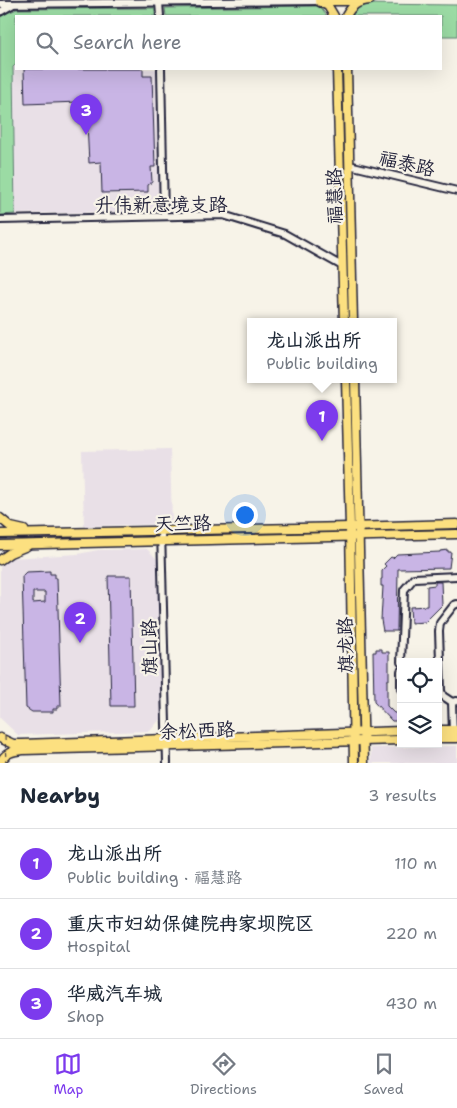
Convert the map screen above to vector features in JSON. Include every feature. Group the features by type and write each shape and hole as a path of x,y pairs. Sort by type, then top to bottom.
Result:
{"main road":[{"path":"318,1 370,0"},
{"path":"318,1 328,6 333,15"},
{"path":"347,15 352,6 360,1"},
{"name":"福慧路","path":"337,70 344,318"},
{"name":"福慧路","path":"346,70 353,318"},
{"path":"346,383 354,527"},
{"path":"354,763 350,536 354,527 355,383"},
{"path":"0,518 18,530 41,533"},
{"name":"天竺路","path":"0,534 457,524"},
{"name":"旗龙路","path":"354,527 359,536 364,763"},
{"name":"天竺路","path":"0,545 457,534"},
{"path":"0,560 10,553 33,544"},
{"path":"442,731 455,734"},
{"name":"余松西路","path":"364,737 397,732"},
{"path":"442,737 455,734"},
{"name":"余松西路","path":"3,737 13,744 166,738 364,737 397,740"},
{"name":"余松西路","path":"0,763 4,757 15,751 166,747 353,737"}],"street":[{"path":"0,4 12,2 318,1"},
{"path":"0,12 12,2"},
{"path":"159,2 160,15"},
{"path":"161,70 164,216"},
{"name":"福泰路","path":"349,165 457,190"},
{"name":"升伟新意境支路","path":"0,220 224,215 285,234 342,266"},
{"name":"旗山路","path":"161,530 166,763"},
{"path":"401,658 404,590 414,578 457,576"},
{"path":"441,658 440,622 454,604 457,604"},
{"path":"442,696 454,701 455,734"}],"path":[{"path":"3,737 6,763"}],"shaded area":[{"path":"15,65 15,70 157,70 159,201 149,211 15,214 13,66"},
{"path":"170,449 172,524 84,526 82,451"},
{"path":"147,549 157,559 161,718 150,731 18,735 0,718 0,567 11,558 78,554 98,550"},
{"path":"442,746 457,746 457,763 371,763 371,748 442,748"}],"green space":[{"path":"364,4 457,5 457,36 442,36 442,15 353,15 358,7"},
{"path":"319,6 326,15 166,15 165,8"},
{"path":"156,8 156,15 15,15 15,65 13,67 15,214 0,215 0,16 17,9"}],"building":[{"path":"24,70 143,70 143,76 152,76 155,167 151,167 152,182 148,185 148,192 102,193 101,162 89,163 87,124 80,124 79,102 25,104"},
{"path":"448,550 448,552 451,552 449,568 398,569 397,631 383,631 381,620 383,586 381,586 381,579 382,570 386,566 384,564 397,554"},
{"path":"50,571 50,574 55,574 55,578 57,578 61,706 53,709 53,712 32,712 26,708 22,576 26,572","holes":["33,592 45,592 45,602 33,603"]},
{"path":"108,576 131,576 134,706 111,706"},
{"path":"435,582 441,582 442,605 425,622 411,623 410,607 427,606 427,586 435,585"},
{"path":"376,649 382,649 382,652 389,652 387,706 394,713 397,713 397,721 392,721 374,702 373,652 376,652"}],"place":[{"name":"华威汽车城","path":"86,135"},
{"name":"龙山派出所","path":"322,441"},
{"name":"重庆市妇幼保健院冉家坝院区","path":"80,643"}]}
